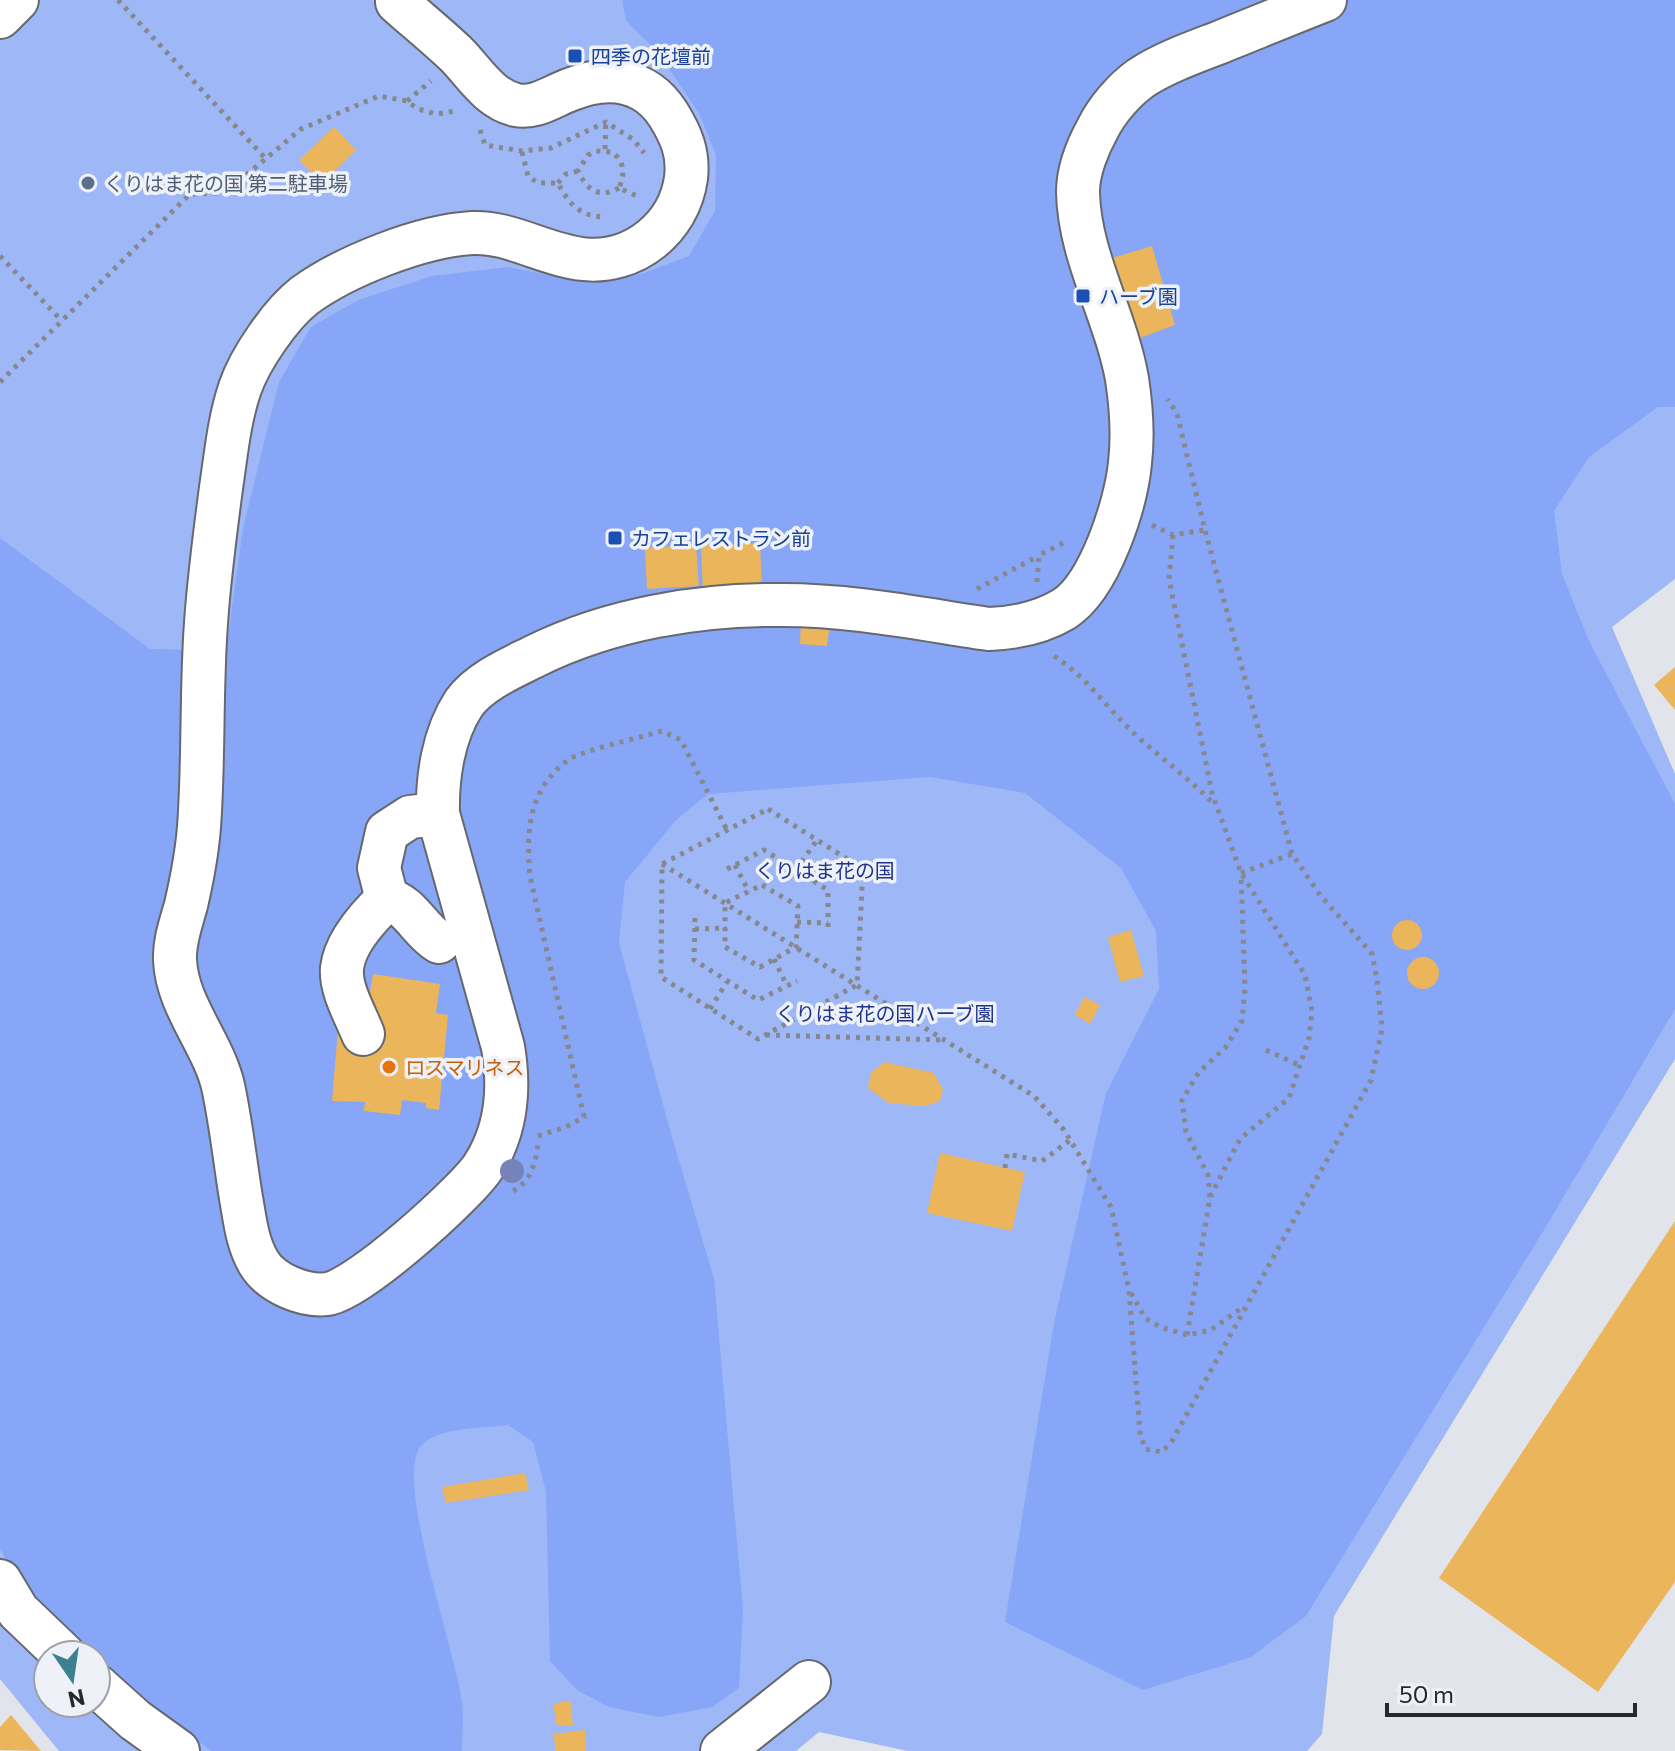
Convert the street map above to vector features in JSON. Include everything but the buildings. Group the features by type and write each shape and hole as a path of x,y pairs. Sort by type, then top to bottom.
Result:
{"street":[{"path":"0,17 17,0"},
{"path":"397,2 460,58 491,93 517,105 540,104 568,90 607,78 637,87 661,104 678,131 686,151 686,174 681,199 666,227 645,245 621,255 584,260 474,233 426,242 382,255 337,274 298,301 263,343 241,385 228,436 206,624 199,828 192,878 175,947 175,965 179,986 222,1080 248,1241 261,1268 285,1287 330,1295 363,1275 409,1239 482,1169 505,1115 508,1077 503,1047 438,814 438,781 451,730 465,702 499,674 550,649 622,623 707,609 783,605 853,609 989,629 1035,623 1067,608 1092,578 1105,553 1118,516 1130,464 1127,378 1082,229 1078,189 1085,159 1098,128 1117,100 1141,78 1182,57 1325,0"},
{"path":"387,899 379,868 387,832 410,817 438,814"},
{"path":"387,899 407,910 425,933 439,942"},
{"path":"363,1034 345,990 342,969 357,935 371,914 387,899"},
{"path":"0,1581 18,1611 47,1639"},
{"path":"722,1751 809,1682"},
{"path":"112,1699 178,1751"}],"path":[{"path":"118,0 266,159"},
{"path":"0,382 190,194 225,193 301,129 379,96 407,101 418,109 436,114 460,110 477,118 497,96"},
{"path":"522,151 528,176 538,183 558,183 566,174 578,171 588,155 605,150 612,152 622,164 624,176 619,188 606,194 597,193 585,185 578,171"},
{"path":"558,183 573,207 590,217 613,216"},
{"path":"629,207 645,185"},
{"path":"619,188 637,196"},
{"path":"0,256 62,321"},
{"path":"662,864 1034,1096 1070,1140 1111,1207 1129,1290 1140,1432 1145,1449 1162,1452 1172,1441 1371,1080 1382,1029 1372,954 1320,895 1292,854 1177,414 1161,388 1127,378"},
{"path":"1173,535 1169,579 1212,793 1241,873 1305,975 1312,1011 1309,1038 1289,1098 1240,1139 1210,1197"},
{"path":"1052,655 1074,669 1140,739 1182,772 1217,807"},
{"path":"538,1136 584,1117 530,876 527,839 539,789 570,759 662,731 681,740 727,830"},
{"path":"662,864 768,809 863,869 857,985"},
{"path":"796,870 817,840"},
{"path":"727,869 764,850 828,890 828,930"},
{"path":"1241,873 1292,854"},
{"path":"662,864 661,977 758,1039 857,985"},
{"path":"735,865 749,892"},
{"path":"1187,1335 1210,1197 1208,1175 1186,1132 1182,1100 1199,1072 1225,1048 1242,1021 1245,988 1241,873"},
{"path":"725,903 762,885 798,906 796,947"},
{"path":"725,903 725,947 760,967 796,947"},
{"path":"695,918 694,960 727,982 758,1000 797,981"},
{"path":"797,922 828,923"},
{"path":"695,929 726,928"},
{"path":"774,959 787,986"},
{"path":"710,1009 727,982"},
{"path":"764,1035 945,1040"},
{"path":"1266,1050 1301,1066"},
{"path":"1005,1168 1007,1154 1042,1161 1070,1140"},
{"path":"1129,1290 1145,1318 1160,1327 1187,1335 1211,1330 1247,1304"}],"green space":[{"name":"くりはま花の国","path":"0,0 1675,0 1675,579 1612,627 1675,774 1675,1059 1334,1616 1322,1734 1307,1751 908,1751 819,1732 796,1751 59,1751 33,1719 112,1719 112,1639 32,1639 32,1718 0,1679"}],"shaded area":[{"name":"くりはま花の国","path":"622,0 1675,0 1675,407 1658,407 1589,457 1554,511 1562,574 1589,641 1675,804 1675,1009 1544,1230 1306,1616 1251,1657 1143,1690 1005,1622 1054,1323 1106,1093 1159,989 1156,931 1121,868 1025,793 930,777 708,794 676,820 625,882 619,943 714,1279 743,1610 739,1688 712,1707 659,1717 609,1707 577,1690 550,1661 546,1492 533,1442 508,1425 474,1428 449,1432 428,1440 421,1446 415,1464 420,1529 462,1702 462,1751 211,1751 112,1675 112,1639 69,1639 30,1598 0,1549 0,538 150,649 226,651 243,528 279,382 311,327 358,300 432,276 508,267 582,282 641,274 689,256 715,211 716,155 699,113 657,51 626,21"}],"place":[{"name":"四季の花壇前","path":"575,56"},
{"name":"くりはま花の国 第二駐車場","path":"88,183"},
{"name":"ハーブ園","path":"1083,296"},
{"name":"カフェレストラン前","path":"615,538"},
{"name":"ロスマリネス","path":"389,1067"}],"park label":[{"name":"くりはま花の国ハーブ園","path":"885,1013"}]}
